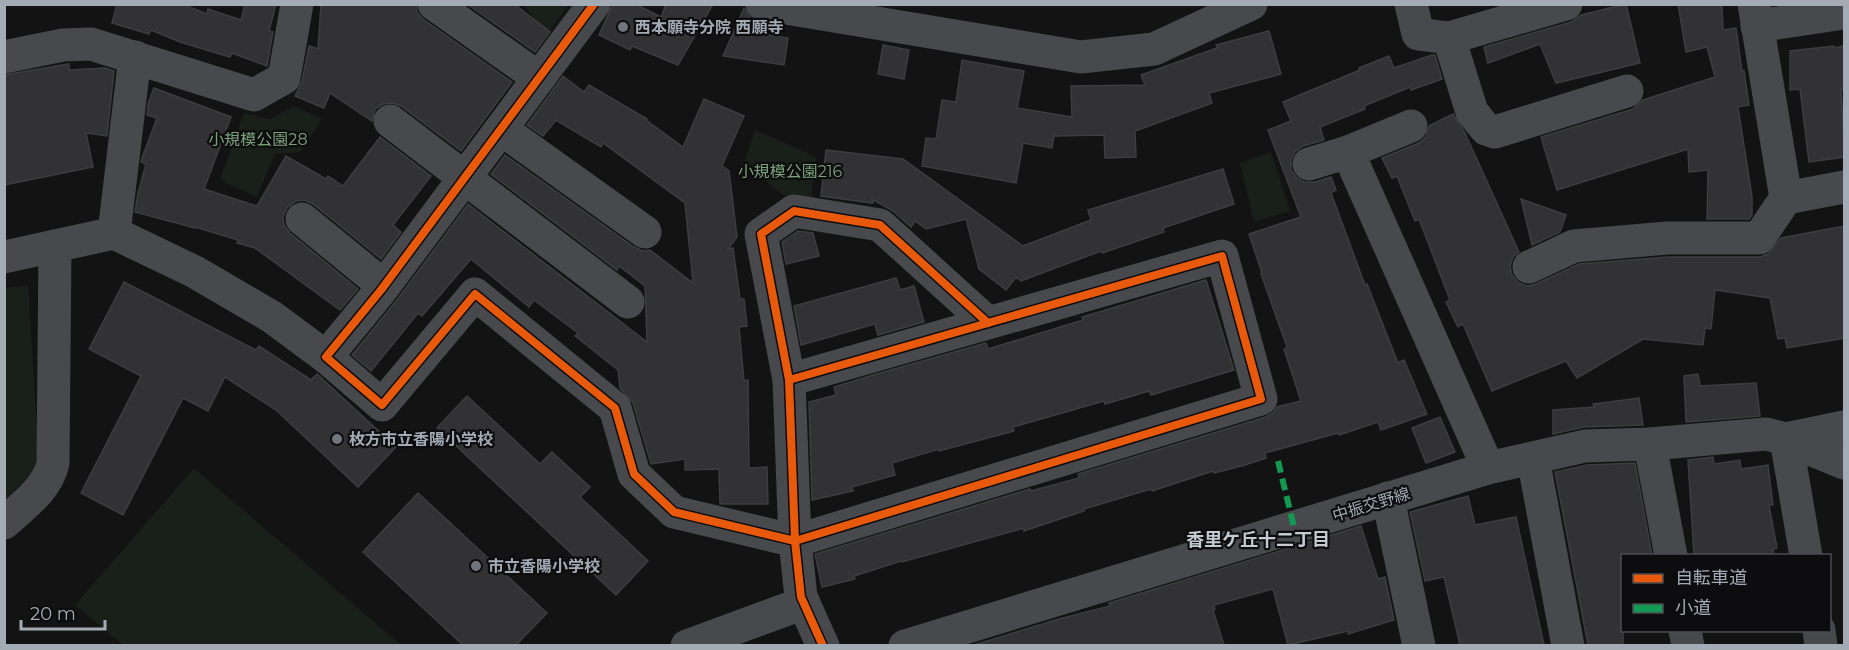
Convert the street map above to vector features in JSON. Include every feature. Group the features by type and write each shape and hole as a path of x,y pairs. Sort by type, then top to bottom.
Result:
{"street":[{"path":"4,57 63,45 91,44 254,95 285,78 297,4"},
{"path":"434,4 539,78"},
{"path":"326,357 384,285 594,4"},
{"path":"762,4 1081,57 1154,49 1251,4"},
{"path":"1411,4 1418,34 1449,38 1566,4"},
{"path":"1529,267 1574,246 1668,238 1759,238 1786,198 1755,15 1845,13"},
{"path":"1449,38 1472,112 1486,129 1495,132 1627,91"},
{"path":"114,234 135,57"},
{"path":"390,121 628,302"},
{"path":"1309,164 1348,152 1411,126"},
{"path":"501,129 645,232"},
{"path":"1348,152 1488,468"},
{"path":"1786,198 1845,187"},
{"path":"823,645 801,597 795,541 789,380 760,234 794,211 880,225 988,323"},
{"path":"302,219 384,285"},
{"path":"4,257 114,234 195,272 272,317 326,357 382,405 475,294 615,408 634,474 674,512 795,541 1261,399 1222,256 789,380"},
{"path":"4,523 44,486 52,472 56,246"},
{"path":"1806,554 1786,439 1845,427"},
{"name":"中振交野線","path":"905,645 1488,468 1585,446 1650,444 1766,434 1786,439 1845,463"},
{"path":"1650,444 1671,554"},
{"path":"1533,458 1568,645"},
{"path":"1388,498 1419,645"},
{"path":"687,645 804,603"}],"green space":[{"path":"524,5 568,5 547,35"},
{"name":"小規模公園28","path":"294,106 322,119 300,152 275,154 257,197 220,180 244,113 270,119"},
{"name":"小規模公園216","path":"755,130 816,157 810,205 794,204 744,163"},
{"path":"1271,152 1290,211 1254,222 1240,163"},
{"path":"28,285 38,445 34,471 5,500 5,288"},
{"path":"194,468 401,645 123,645 75,605"}],"building":[{"path":"117,4 182,4 207,14 208,9 241,20 245,4 276,4 269,31 273,32 267,66 232,53 230,57 180,42 151,30 149,34 112,23"},
{"path":"321,4 416,4 417,12 423,19 512,82 461,151 401,106 393,103 383,104 375,109 372,121 330,93 324,108 295,96 302,81 309,46 318,49"},
{"path":"467,4 514,4 550,32 535,52"},
{"path":"613,4 635,4 661,17 666,4 713,4 678,65 632,46 630,50 599,35"},
{"path":"1626,4 1640,63 1556,83 1540,44 1488,63 1484,47 1571,22 1581,15"},
{"path":"1678,4 1722,4 1723,30 1736,28 1749,105 1738,107 1752,197 1752,215 1749,219 1707,219 1708,170 1689,172 1688,149 1557,190 1541,137 1633,109 1643,100 1715,77 1707,47 1686,52"},
{"path":"744,8 751,19 765,24 763,34 788,38 784,65 723,56"},
{"path":"1269,31 1281,74 1209,93 1212,103 1135,131 1136,157 1105,158 1104,135 1054,136 1052,148 1023,143 1016,183 922,166 926,138 936,139 942,100 956,102 962,60 1024,71 1017,108 1072,117 1071,86 1145,85 1141,75 1217,48 1216,45"},
{"path":"883,45 909,50 904,79 878,74"},
{"path":"1834,46 1834,48 1845,46 1845,90 1841,90 1845,157 1809,162 1800,89 1790,90 1790,51"},
{"path":"1435,55 1442,79 1411,90 1410,87 1364,106 1365,109 1320,127 1324,140 1303,146 1295,152 1291,160 1291,170 1297,178 1304,182 1315,182 1331,177 1336,190 1331,193 1365,285 1367,284 1398,363 1404,360 1427,414 1381,430 1378,422 1339,435 1338,433 1265,453 1266,458 1245,465 1214,473 1213,471 1152,491 1151,489 1084,509 1084,511 1024,531 1024,528 901,561 854,576 855,579 822,587 815,554 1030,489 1031,491 1079,478 1078,474 1266,417 1277,407 1301,401 1284,349 1287,347 1249,234 1301,217 1268,130 1291,121 1283,102 1389,56 1394,68"},
{"path":"69,64 69,70 105,68 114,71 107,136 86,133 93,167 4,185 4,75"},
{"path":"563,76 584,92 589,85 647,119 683,147 704,99 744,116 722,166 729,171 737,237 728,249 733,248 740,299 744,299 747,326 739,327 744,381 748,380 749,468 767,467 768,504 720,504 719,469 685,470 685,459 651,464 633,403 620,388 618,370 575,336 578,333 534,300 529,307 471,259 422,316 418,313 371,371 352,355 396,301 468,204 647,342 645,286 619,266 617,270 491,174 505,155 634,247 643,251 650,250 693,283 685,203 603,143 601,147 556,120 543,136 527,125"},
{"path":"154,88 231,117 204,189 257,206 286,156 326,179 328,176 343,186 380,137 431,176 393,225 401,232 381,259 313,204 304,200 296,201 287,208 283,217 284,225 290,233 358,289 340,310 255,248 237,243 238,240 195,227 135,212 146,164 141,162 157,118 147,115"},
{"path":"1453,114 1465,133 1519,252 1513,257 1510,266 1512,275 1519,283 1528,286 1536,284 1579,264 1668,257 1760,257 1768,254 1781,238 1845,226 1845,338 1787,348 1785,338 1778,339 1770,298 1715,290 1711,329 1705,328 1703,345 1643,339 1577,378 1566,361 1492,391 1463,324 1458,327 1446,302 1450,300 1419,219 1415,221 1397,176 1392,178 1382,158 1419,143 1426,137 1429,126"},
{"path":"826,150 903,159 1023,246 1091,220 1088,210 1223,169 1234,204 1163,228 1164,232 1102,253 1101,251 1021,281 1016,277 1006,290 979,269 966,219 926,229 915,221 911,227 893,211 872,199 873,203 821,196"},
{"path":"1521,199 1566,215 1560,232 1532,245"},
{"path":"798,231 813,233 819,256 786,264 782,242"},
{"path":"896,278 900,290 914,286 924,322 878,335 875,324 801,345 794,306"},
{"path":"1206,280 1234,370 1151,395 1149,391 1105,404 1104,401 1013,427 1014,431 892,463 895,475 852,487 853,491 812,500 809,402 836,395 834,387 986,343 988,349 1083,320 1082,317"},
{"path":"124,282 256,350 259,346 311,380 317,374 396,447 358,487 276,410 225,377 208,411 183,398 123,515 81,493 141,376 89,349"},
{"path":"1698,374 1700,386 1756,383 1760,416 1686,422 1684,376"},
{"path":"467,396 540,464 552,452 590,487 580,497 648,561 616,595 437,428"},
{"path":"1639,398 1643,425 1584,427 1553,434 1553,410 1595,407 1593,404"},
{"path":"1440,417 1455,452 1426,463 1412,428"},
{"path":"1713,457 1714,464 1740,460 1741,469 1768,465 1773,505 1769,505 1777,548 1773,549 1774,554 1694,554 1688,460"},
{"path":"1635,463 1652,554 1621,554 1623,645 1588,645 1555,472 1587,465"},
{"path":"418,493 547,613 516,645 463,645 363,552"},
{"path":"1468,496 1475,525 1516,517 1544,645 1460,645 1444,577 1425,581 1410,512"},
{"path":"1361,526 1378,579 1385,577 1394,620 1348,634 1348,631 1288,645 1273,589 1214,605 1213,610 1224,645 974,645 1110,606 1109,603"}],"marked path":[{"path":"1278,461 1294,527"}],"cycle path":[{"path":"594,4 381,290 326,357 382,405 475,294 615,408 634,474 674,512 795,541 789,380"},
{"path":"823,646 801,597 795,541 1261,399 1222,256 789,380 761,234 794,211 880,225 988,323"}],"place":[{"name":"西本願寺分院 西願寺","path":"623,27"},
{"name":"枚方市立香陽小学校","path":"337,439"},
{"name":"市立香陽小学校","path":"476,566"}],"district":[{"name":"香里ケ丘十二丁目","path":"1258,540"}]}
